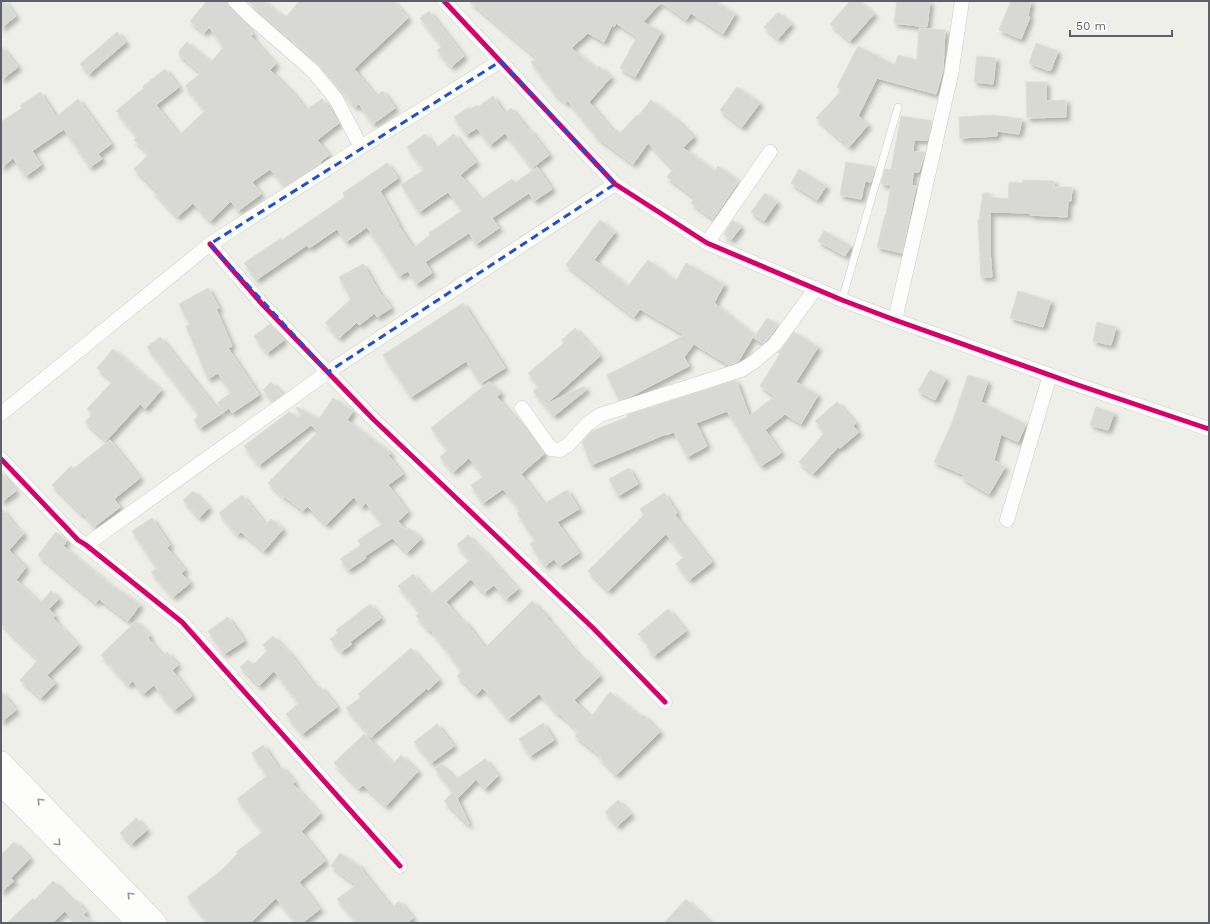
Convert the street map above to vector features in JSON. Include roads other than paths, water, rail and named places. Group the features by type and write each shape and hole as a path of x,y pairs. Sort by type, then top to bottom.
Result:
{"street":[{"path":"235,1 313,71 336,99 361,147"},
{"path":"444,1 615,184 707,243 842,300 895,320 1209,429"},
{"path":"895,320 951,75 962,1"},
{"path":"1,414 210,244 361,147 501,61"},
{"path":"707,243 770,152"},
{"path":"86,544 328,372 615,184"},
{"path":"210,244 262,304 373,419 593,628 665,702"},
{"path":"522,408 552,449 560,450 568,445 586,425 600,415 741,370 754,362 775,344 816,288"},
{"path":"1007,520 1050,375"},
{"path":"1,459 78,540 86,544 182,622 400,866"},
{"path":"1,761 157,923"},
{"path":"1,785 137,923"}],"lane":[{"path":"842,300 898,107"}]}
